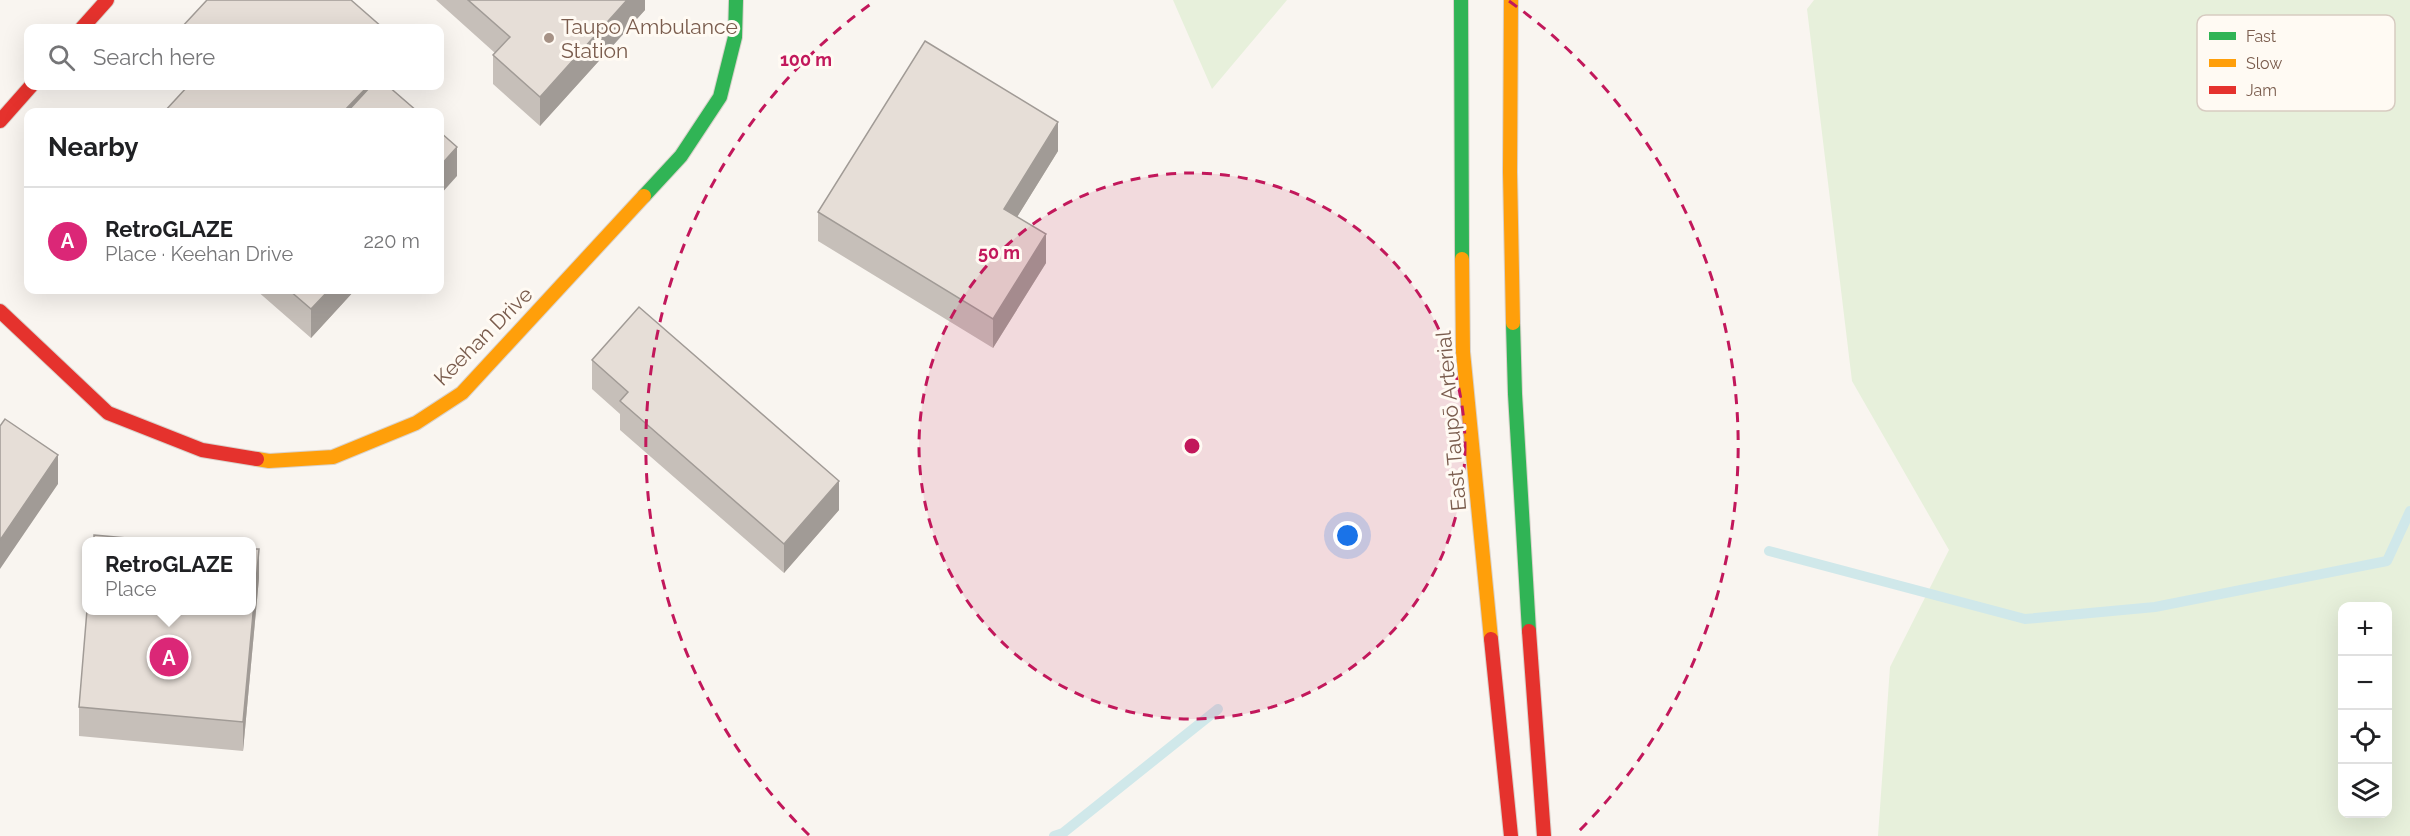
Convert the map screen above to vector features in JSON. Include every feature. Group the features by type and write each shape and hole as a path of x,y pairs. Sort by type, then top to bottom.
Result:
{"main road":[{"path":"86,24 107,0"},
{"name":"Keehan Drive","path":"0,311 108,413 202,450 269,461 333,457 416,423 462,393 681,156 720,97 735,36 736,0"},
{"name":"East Taupō Arterial","path":"1461,0 1463,352 1511,836"},
{"path":"1511,0 1510,172 1515,394 1538,776 1544,836"},
{"path":"0,121 27,90"}],"green space":[{"path":"1173,0 1287,0 1212,89"},
{"path":"1814,0 2410,0 2410,836 1878,836 1890,667 1949,550 1852,381 1807,9"}],"building":[{"path":"207,0 351,0 378,24 185,24"},
{"path":"468,0 627,0 540,97 493,55 510,37"},
{"path":"925,41 1058,122 1004,209 1046,234 993,319 818,212"},
{"path":"184,90 364,90 347,108 168,108"},
{"path":"367,90 393,90 413,108 351,108"},
{"path":"444,136 457,147 444,162"},
{"path":"294,294 325,294 311,309"},
{"path":"639,307 839,481 784,544 620,401 628,392 592,360"},
{"path":"5,419 58,455 0,540 0,426"},
{"path":"256,549 259,549 256,581"},
{"path":"87,615 253,615 243,722 79,707"}],"waterway":[{"path":"1769,551 2025,619 2155,607 2387,561 2410,511"},
{"path":"1054,836 1063,833 1218,709"}],"traffic: fast":[{"path":"644,196 681,156 720,97 735,37 736,0"},
{"path":"1461,0 1462,259"},
{"path":"1513,323 1529,631"}],"traffic: slow":[{"path":"1511,0 1510,172 1513,323"},
{"path":"257,459 269,461 333,457 416,423 462,393 644,196"},
{"path":"1462,259 1463,352 1491,639"}],"traffic: jam":[{"path":"86,24 107,0"},
{"path":"0,121 27,90"},
{"path":"0,311 108,413 202,450 257,459"},
{"path":"1529,631 1544,836"},
{"path":"1491,639 1511,836"}],"place":[{"name":"Taupo Ambulance Station","path":"549,38"},
{"name":"RetroGLAZE","path":"169,657"}]}
